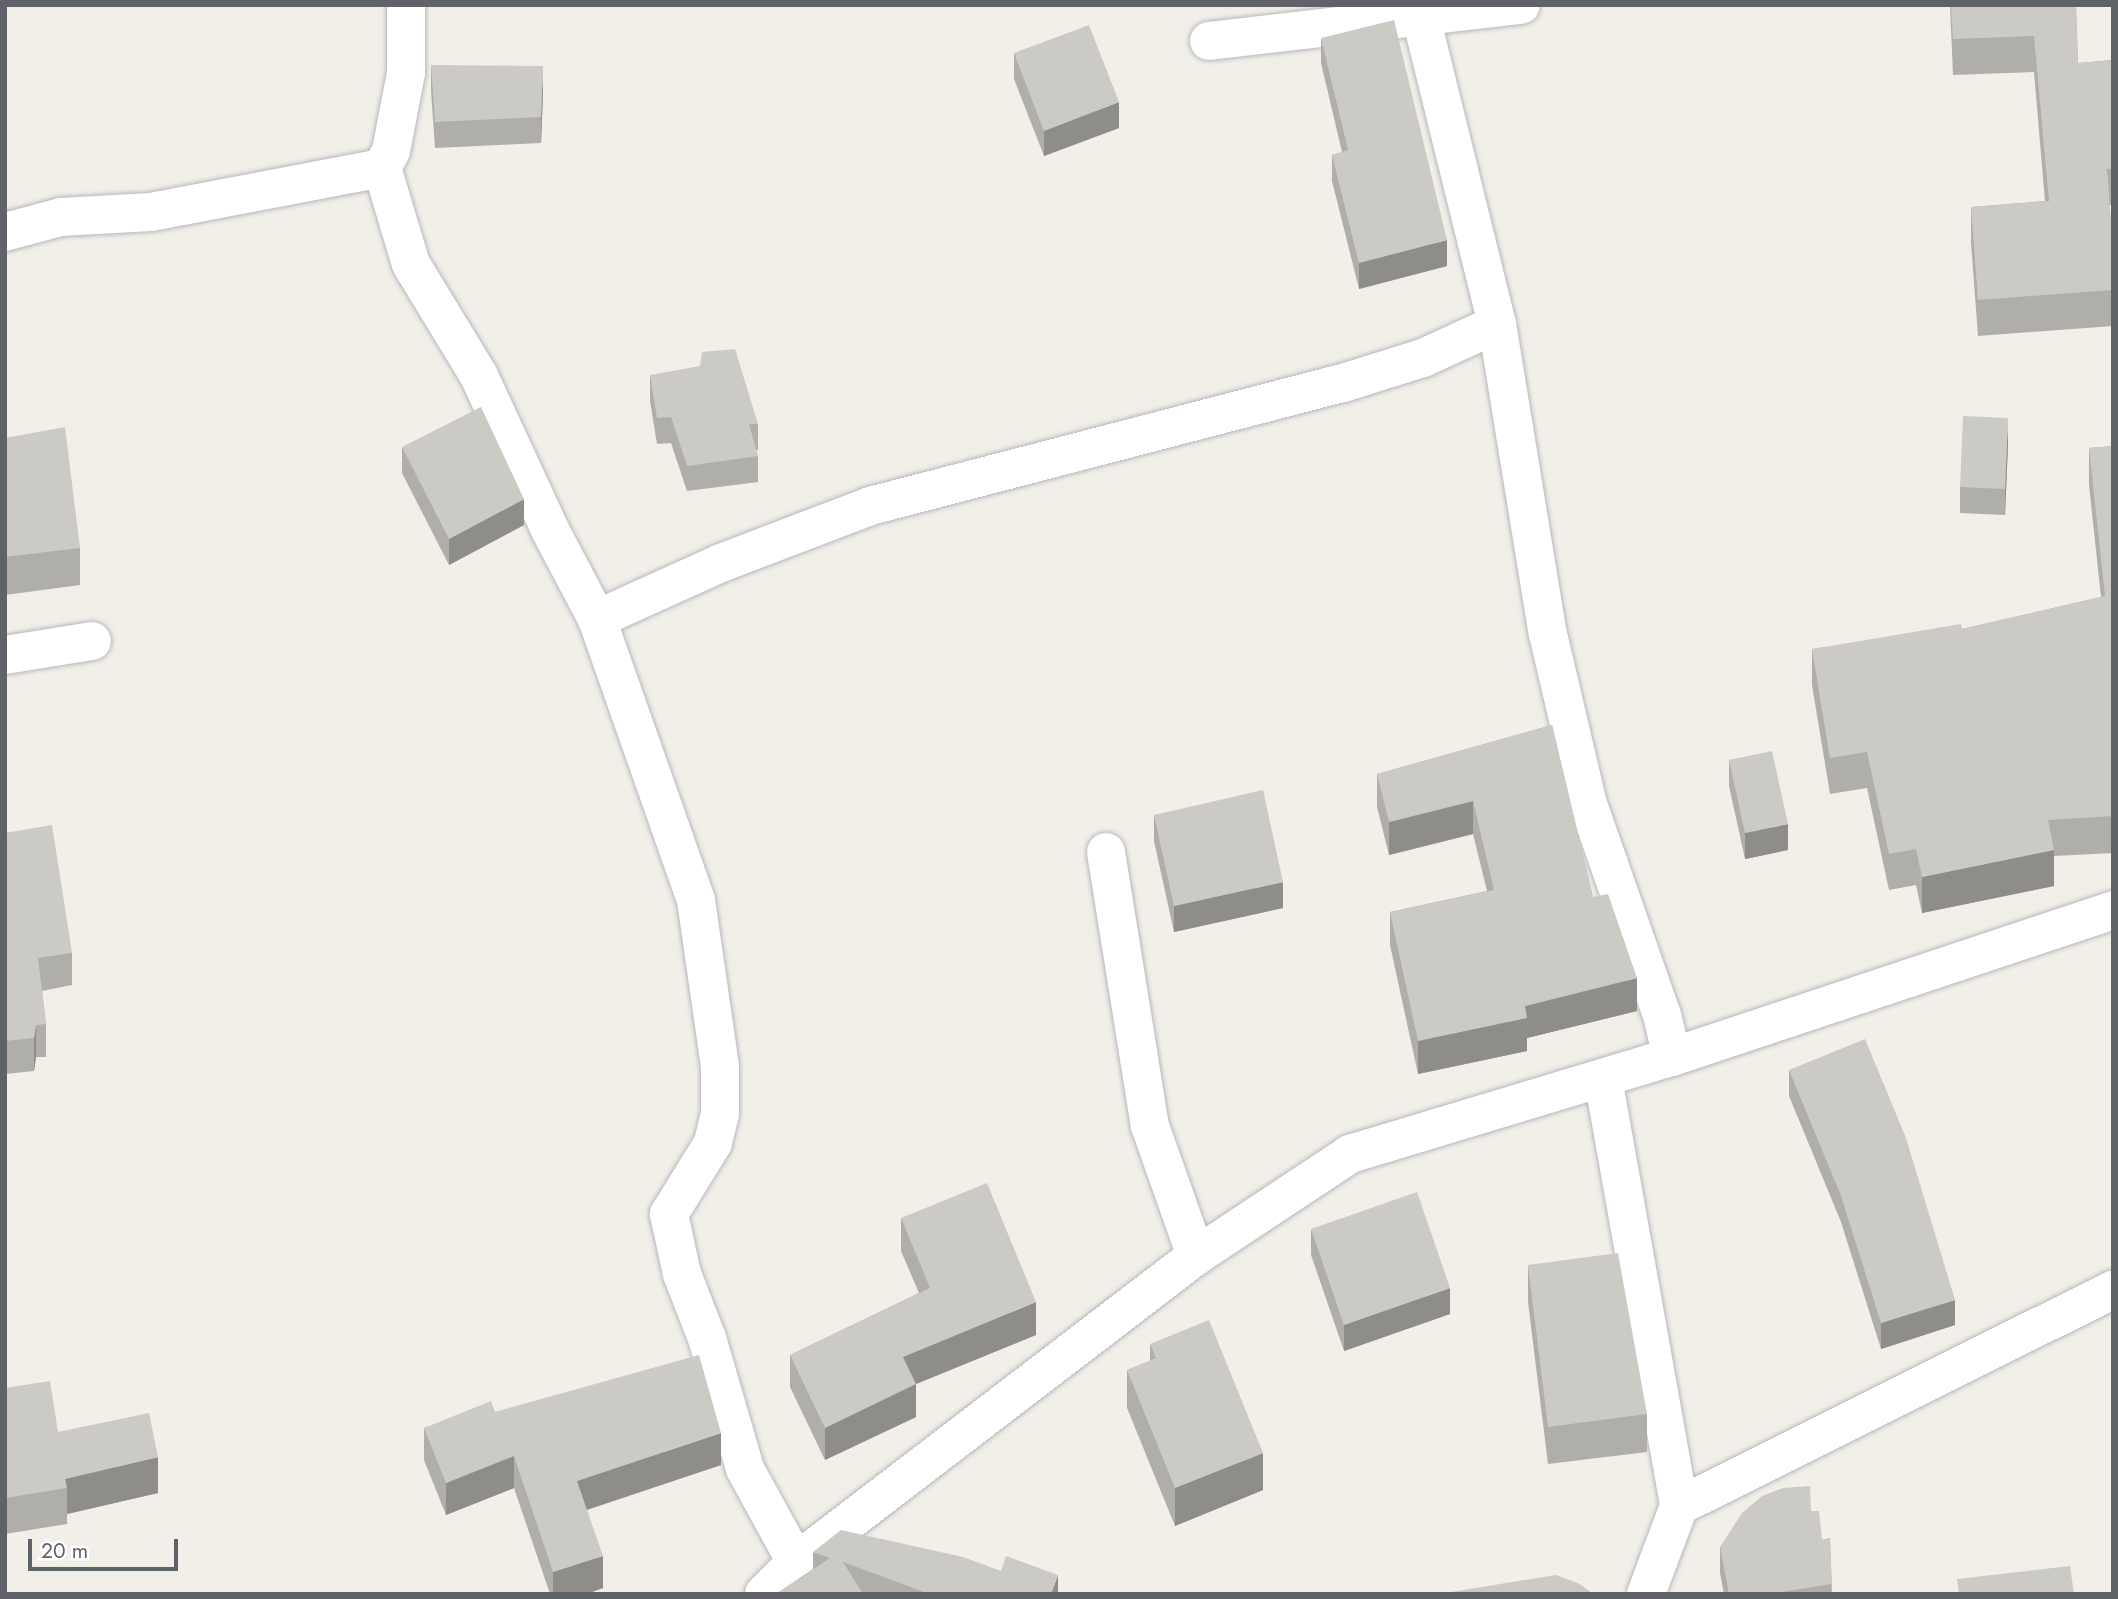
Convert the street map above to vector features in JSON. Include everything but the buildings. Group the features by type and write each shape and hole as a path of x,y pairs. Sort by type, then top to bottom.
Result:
{"street":[{"path":"406,5 406,73 391,151 382,168 411,264 479,376 550,530 597,619 696,900 712,993 720,1067 720,1114 713,1143 669,1214 682,1274 707,1338 745,1469 796,1562"},
{"path":"1209,41 1420,9 1521,5"},
{"path":"1420,9 1497,324 1548,634 1581,778 1624,918 1662,1015 1672,1058"},
{"path":"5,232 61,217 151,212 382,168"},
{"path":"597,619 721,563 870,506 1343,383 1423,358 1497,324"},
{"path":"5,655 93,641"},
{"path":"1106,852 1150,1126 1196,1256"},
{"path":"764,1594 796,1562 1196,1256 1350,1154 1672,1058 2113,910"},
{"path":"1603,1078 1679,1506 1646,1594"},
{"path":"1679,1506 2113,1290"}]}
